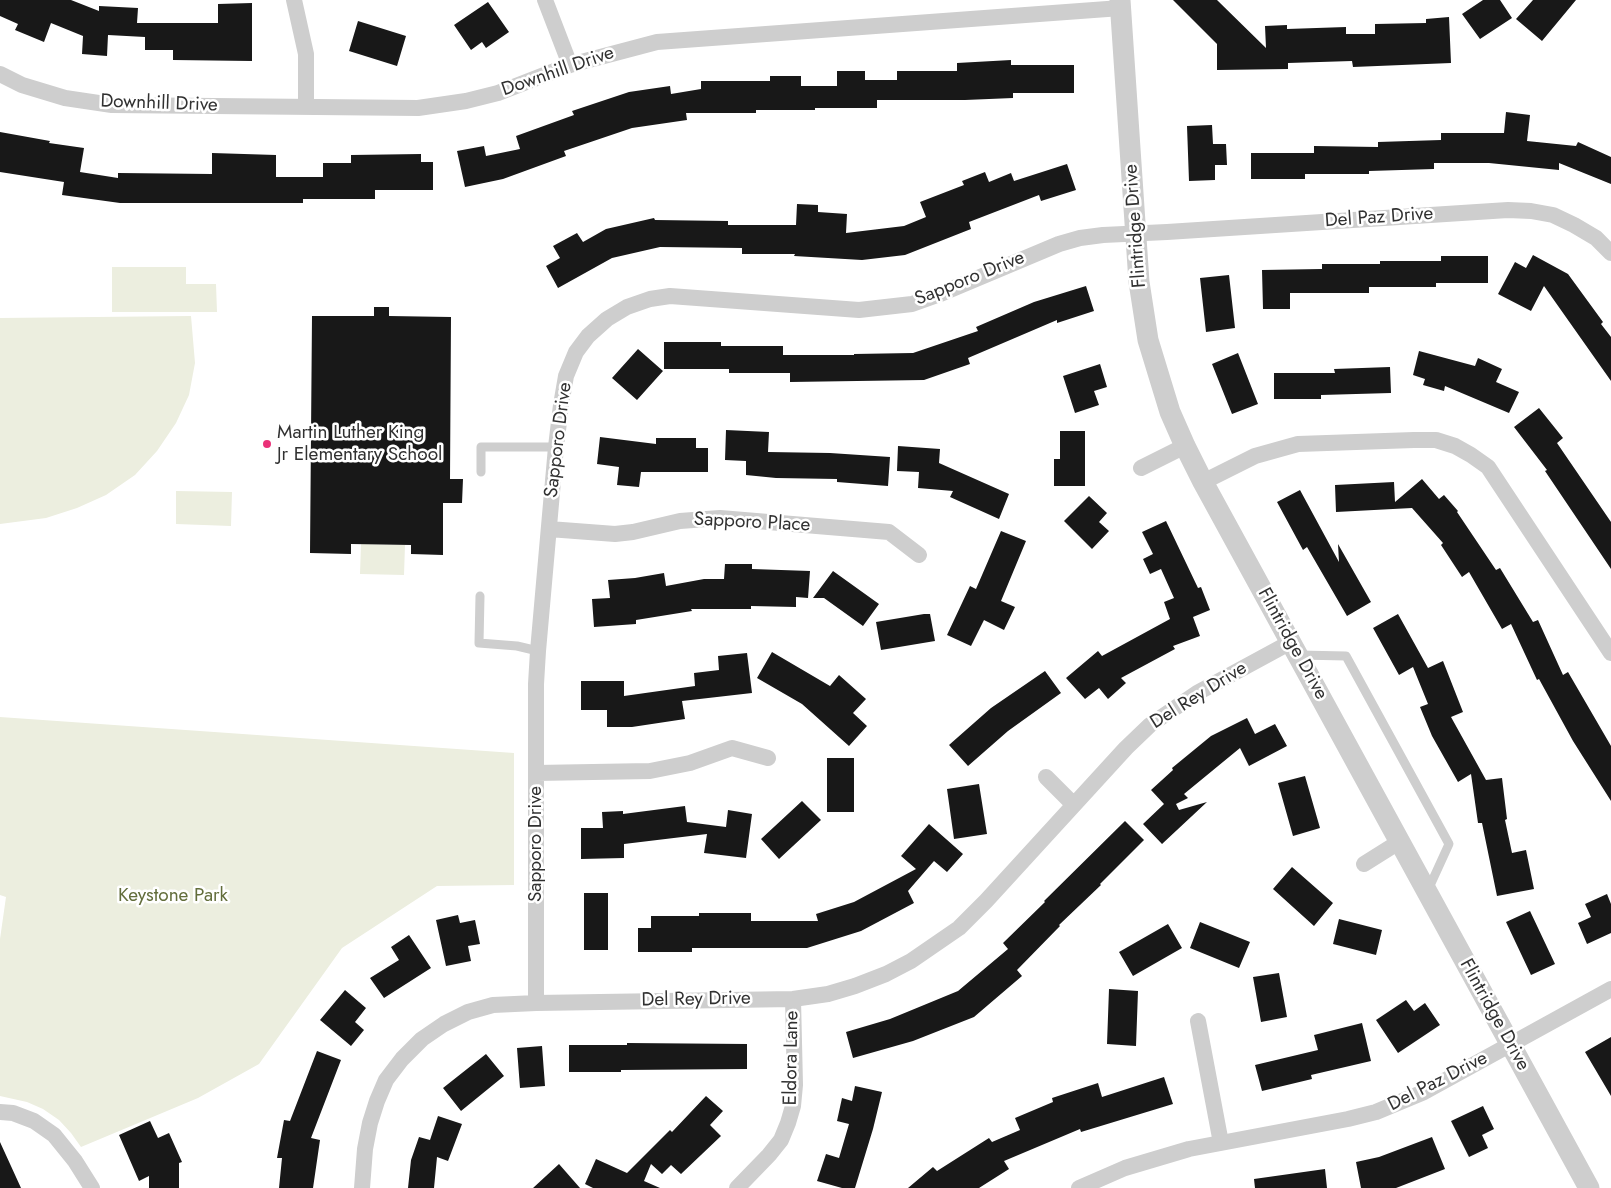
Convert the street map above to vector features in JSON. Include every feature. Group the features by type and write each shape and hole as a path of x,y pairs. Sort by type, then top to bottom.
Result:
{"street":[{"path":"294,0 306,54 306,107"},
{"path":"545,0 570,65"},
{"name":"Downhill Drive","path":"0,74 22,85 65,98 112,105 418,108 466,101 498,93 570,65 638,46 682,39 1121,4"},
{"name":"Flintridge Drive","path":"1121,4 1140,282 1148,340 1170,412 1184,446 1203,482 1589,1188"},
{"name":"Del Paz Drive","path":"1136,234 1508,210 1531,211 1553,215 1596,238 1611,253"},
{"name":"Sapporo Drive","path":"536,1003 538,651 556,447 564,386 576,352 588,336 606,319 627,307 650,299 670,296 859,310 912,304 1059,244 1103,235 1136,234"},
{"path":"1203,482 1256,456 1298,444 1436,440 1455,446 1472,455 1488,467 1611,653"},
{"path":"1141,468 1184,446"},
{"name":"Sapporo Place","path":"549,529 615,534 633,532 680,521 720,518 889,532 919,555"},
{"name":"Del Rey Drive","path":"362,1188 365,1149 377,1101 386,1080 402,1059 422,1039 444,1024 468,1012 493,1005 792,999 828,994 886,974 911,961 959,928 1150,725 1197,693 1295,648"},
{"path":"536,773 650,771 690,763 732,748 768,758"},
{"path":"1046,777 1074,805"},
{"path":"1364,864 1399,842"},
{"name":"Del Paz Drive","path":"1079,1188 1125,1168 1189,1149 1376,1112 1424,1092 1611,989"},
{"name":"Eldora Lane","path":"736,1188 769,1156 781,1140 788,1123 793,1106 795,1085 792,999"},
{"path":"1198,1021 1221,1143"},
{"path":"0,1112 13,1113 34,1121 54,1135 75,1161 92,1188"}],"lane":[{"path":"481,472 481,447 556,447"},
{"path":"480,596 479,643 517,646 538,651"},
{"path":"1295,648 1346,656 1449,844 1427,893"}],"green space":[{"path":"112,267 186,267 186,284 216,284 217,312 112,312"},
{"path":"191,316 195,363 189,395 176,423 157,451 135,475 106,495 77,508 46,518 0,524 0,318"},
{"path":"176,491 232,492 231,526 176,524"},
{"path":"361,544 405,545 404,575 360,574"},
{"name":"Keystone Park","path":"0,717 514,753 514,885 437,886 342,948 259,1064 198,1098 81,1147 59,1120 43,1109 27,1102 0,1096 0,939 6,897 0,895"}],"building":[{"path":"0,0 71,0 99,11 99,6 138,8 137,23 218,23 218,4 252,3 252,61 173,60 173,50 145,50 145,37 108,35 107,56 82,54 83,36 51,23 44,42 15,30 18,24 0,16"},
{"path":"1173,0 1217,0 1266,48 1265,26 1287,25 1287,29 1346,27 1346,34 1375,34 1375,24 1426,23 1426,19 1449,17 1451,63 1353,67 1352,61 1288,63 1288,69 1217,70 1217,44"},
{"path":"1483,0 1500,0 1512,18 1480,39 1462,14"},
{"path":"1533,0 1576,0 1542,41 1516,19"},
{"path":"488,2 509,32 486,48 482,42 471,50 454,25"},
{"path":"358,21 406,36 397,66 349,51"},
{"path":"1011,60 1011,65 1074,65 1074,93 1013,93 1013,98 965,100 877,100 877,108 756,110 756,113 686,113 687,120 632,128 564,151 566,156 503,179 465,187 457,151 484,146 486,156 520,149 516,136 574,115 572,111 629,92 670,86 671,94 701,89 701,81 770,81 770,76 801,76 801,86 837,86 837,71 865,71 865,80 897,80 897,71 957,71 957,63"},
{"path":"1506,112 1530,115 1527,141 1576,146 1578,142 1611,157 1611,184 1559,163 1559,170 1489,163 1434,163 1434,169 1369,171 1369,174 1305,174 1305,179 1251,179 1251,153 1314,153 1314,146 1378,147 1378,142 1441,140 1441,133 1504,133"},
{"path":"1212,125 1213,144 1226,144 1227,165 1215,165 1215,180 1189,181 1187,126"},
{"path":"0,132 50,141 49,143 84,148 80,172 118,178 118,173 212,174 212,153 276,155 276,177 323,177 323,163 351,163 351,155 421,154 421,162 433,162 433,190 375,190 375,199 303,199 303,203 120,203 62,195 64,182 0,172"},
{"path":"1067,164 1076,190 1041,201 1039,195 969,222 971,229 905,255 862,260 794,256 795,254 742,254 742,248 660,247 612,258 558,288 546,266 560,258 553,246 577,233 583,242 606,229 654,218 655,220 728,221 728,225 796,225 797,204 818,205 818,212 847,214 846,233 904,226 926,217 920,202 964,185 962,181 985,172 989,182 1011,173 1014,181"},
{"path":"1533,255 1568,274 1603,322 1601,324 1611,337 1611,381 1544,286 1531,311 1498,294 1515,262 1526,268"},
{"path":"1441,256 1488,256 1488,283 1436,283 1436,287 1369,287 1369,293 1290,293 1290,309 1263,309 1262,270 1322,269 1322,264 1380,264 1380,261 1441,261"},
{"path":"1229,275 1235,328 1206,332 1200,278"},
{"path":"1086,286 1094,311 1057,323 1057,320 968,358 970,364 924,380 790,382 790,373 729,373 729,369 664,369 664,342 721,342 721,346 783,346 783,355 913,353 978,331 976,327 1034,302"},
{"path":"374,307 389,307 389,316 451,317 450,479 463,479 462,503 443,503 443,555 411,554 411,545 351,544 351,554 310,553 312,316 374,316"},
{"path":"638,349 663,371 637,400 612,378"},
{"path":"1419,351 1475,366 1478,358 1502,369 1496,382 1519,392 1509,413 1445,386 1444,391 1423,385 1425,379 1413,375"},
{"path":"1238,353 1258,404 1232,414 1212,364"},
{"path":"1100,364 1107,387 1094,391 1099,405 1075,413 1063,376"},
{"path":"1390,367 1391,393 1321,395 1321,399 1274,399 1274,373 1335,373 1334,369"},
{"path":"1539,408 1563,438 1557,443 1611,522 1611,569 1545,471 1547,470 1514,427"},
{"path":"726,430 769,432 768,452 830,453 890,457 888,486 837,482 837,479 776,478 746,475 746,461 725,460"},
{"path":"1060,431 1085,431 1085,486 1054,486 1054,459 1060,459"},
{"path":"600,437 656,444 656,438 696,438 696,448 708,448 708,472 641,472 639,487 617,485 619,467 597,464"},
{"path":"898,446 940,449 939,463 1009,494 999,519 950,497 953,491 918,488 919,472 897,471"},
{"path":"1422,479 1439,499 1444,495 1458,511 1496,570 1500,568 1533,622 1538,620 1563,675 1568,672 1611,746 1611,801 1573,741 1539,679 1537,680 1511,624 1502,629 1469,572 1462,577 1441,545 1443,543 1412,508 1336,512 1335,485 1394,482 1395,502"},
{"path":"1300,490 1339,562 1338,544 1371,602 1347,616 1307,547 1303,550 1277,502"},
{"path":"1089,496 1107,513 1099,522 1109,531 1092,549 1064,521"},
{"path":"1166,521 1198,588 1201,587 1210,610 1193,617 1200,636 1173,646 1175,649 1121,678 1126,683 1108,699 1099,688 1085,699 1066,678 1098,651 1102,656 1170,619 1164,602 1174,598 1161,569 1150,574 1143,559 1153,554 1142,532"},
{"path":"1001,531 1026,541 1001,601 1015,607 1004,630 984,620 971,646 947,635 970,586 976,589"},
{"path":"725,564 752,564 752,569 810,571 808,598 796,597 796,607 751,606 751,609 691,609 692,611 636,620 636,624 594,627 592,599 610,598 608,580 664,573 666,586 704,579 724,579"},
{"path":"833,571 879,604 863,626 824,598 813,598"},
{"path":"930,614 935,641 881,650 876,622"},
{"path":"1398,614 1428,668 1443,661 1463,712 1451,717 1486,780 1502,778 1507,819 1505,820 1512,853 1526,850 1534,889 1497,896 1482,823 1478,823 1471,774 1458,782 1432,736 1420,707 1428,704 1413,667 1399,675 1373,628"},
{"path":"772,652 830,686 839,675 866,699 853,713 867,726 849,746 802,704 757,678"},
{"path":"747,653 752,693 682,701 685,719 632,727 607,727 607,710 581,710 581,681 624,681 624,696 695,686 694,673 719,670 718,656"},
{"path":"1045,671 1061,693 1008,731 968,766 949,745 991,708"},
{"path":"1247,718 1255,734 1275,724 1287,746 1249,766 1240,748 1184,794 1188,798 1176,804 1179,810 1207,802 1162,844 1143,824 1164,804 1151,790 1173,770 1172,768 1211,736"},
{"path":"827,758 854,758 854,812 827,812"},
{"path":"1305,776 1320,828 1293,836 1278,783"},
{"path":"979,784 987,834 954,839 947,789"},
{"path":"802,801 821,820 779,859 761,839"},
{"path":"685,806 687,822 726,827 728,810 752,814 746,858 704,853 707,834 624,844 624,858 581,859 581,828 603,828 602,812 623,811 623,814"},
{"path":"1125,821 1144,840 1017,970 1022,976 974,1017 913,1041 853,1058 846,1032 890,1019 958,991 1008,949 1003,943"},
{"path":"929,824 963,854 947,872 934,861 908,891 914,903 861,931 807,948 692,948 692,952 638,952 638,928 651,928 651,916 699,916 699,913 751,913 751,921 818,921 816,914 854,902 916,869 901,856"},
{"path":"1292,867 1333,903 1314,926 1273,889"},
{"path":"584,893 608,893 608,950 584,950"},
{"path":"1607,894 1611,904 1611,933 1587,944 1578,923 1591,917 1585,904"},
{"path":"1530,911 1555,964 1531,975 1506,922"},
{"path":"458,915 460,923 475,920 480,944 468,946 471,961 446,966 436,920"},
{"path":"1339,919 1382,930 1376,955 1333,944"},
{"path":"1200,922 1250,942 1239,968 1190,948"},
{"path":"1168,924 1182,948 1133,976 1119,952"},
{"path":"409,935 431,968 384,998 370,978 399,960 391,947"},
{"path":"1279,973 1287,1017 1261,1022 1253,977"},
{"path":"1109,989 1138,991 1136,1046 1107,1044"},
{"path":"345,990 366,1008 355,1022 364,1030 351,1046 320,1020"},
{"path":"1406,1000 1414,1011 1425,1003 1440,1025 1398,1053 1376,1020"},
{"path":"1362,1023 1371,1061 1311,1075 1312,1079 1262,1091 1255,1065 1318,1050 1314,1035"},
{"path":"1611,1037 1611,1096 1585,1052"},
{"path":"627,1043 747,1044 747,1069 569,1072 569,1045 627,1045"},
{"path":"542,1046 545,1086 520,1088 517,1048"},
{"path":"317,1051 341,1060 311,1138 320,1140 313,1188 279,1188 282,1158 277,1158 284,1120 290,1121"},
{"path":"486,1054 504,1076 461,1111 443,1088"},
{"path":"1164,1077 1173,1104 1081,1132 1080,1129 1004,1161 1009,1169 979,1188 908,1188 933,1167 937,1171 989,1138 992,1142 1020,1130 1015,1118 1053,1102 1052,1098 1098,1083 1102,1097"},
{"path":"855,1086 882,1092 855,1188 842,1188 817,1181 826,1154 839,1158 849,1124 837,1121 842,1098 852,1101"},
{"path":"706,1096 723,1111 710,1125 721,1136 681,1174 671,1165 662,1174 651,1164 644,1181 660,1188 593,1188 585,1184 596,1159 627,1173 670,1130 672,1132"},
{"path":"1483,1106 1494,1129 1482,1135 1488,1148 1469,1157 1451,1121"},
{"path":"438,1116 462,1124 448,1161 437,1157 434,1188 408,1188 411,1160 419,1137 430,1140"},
{"path":"150,1121 158,1138 169,1133 182,1162 179,1163 179,1188 149,1188 149,1176 139,1181 119,1135"},
{"path":"1432,1137 1445,1169 1396,1188 1361,1188 1356,1162 1379,1157"},
{"path":"0,1142 21,1188 0,1188"},
{"path":"559,1164 580,1188 533,1188"},
{"path":"1325,1169 1327,1188 1255,1188 1254,1179"}],"place":[{"name":"Martin Luther King Jr Elementary School","path":"267,444"}]}
